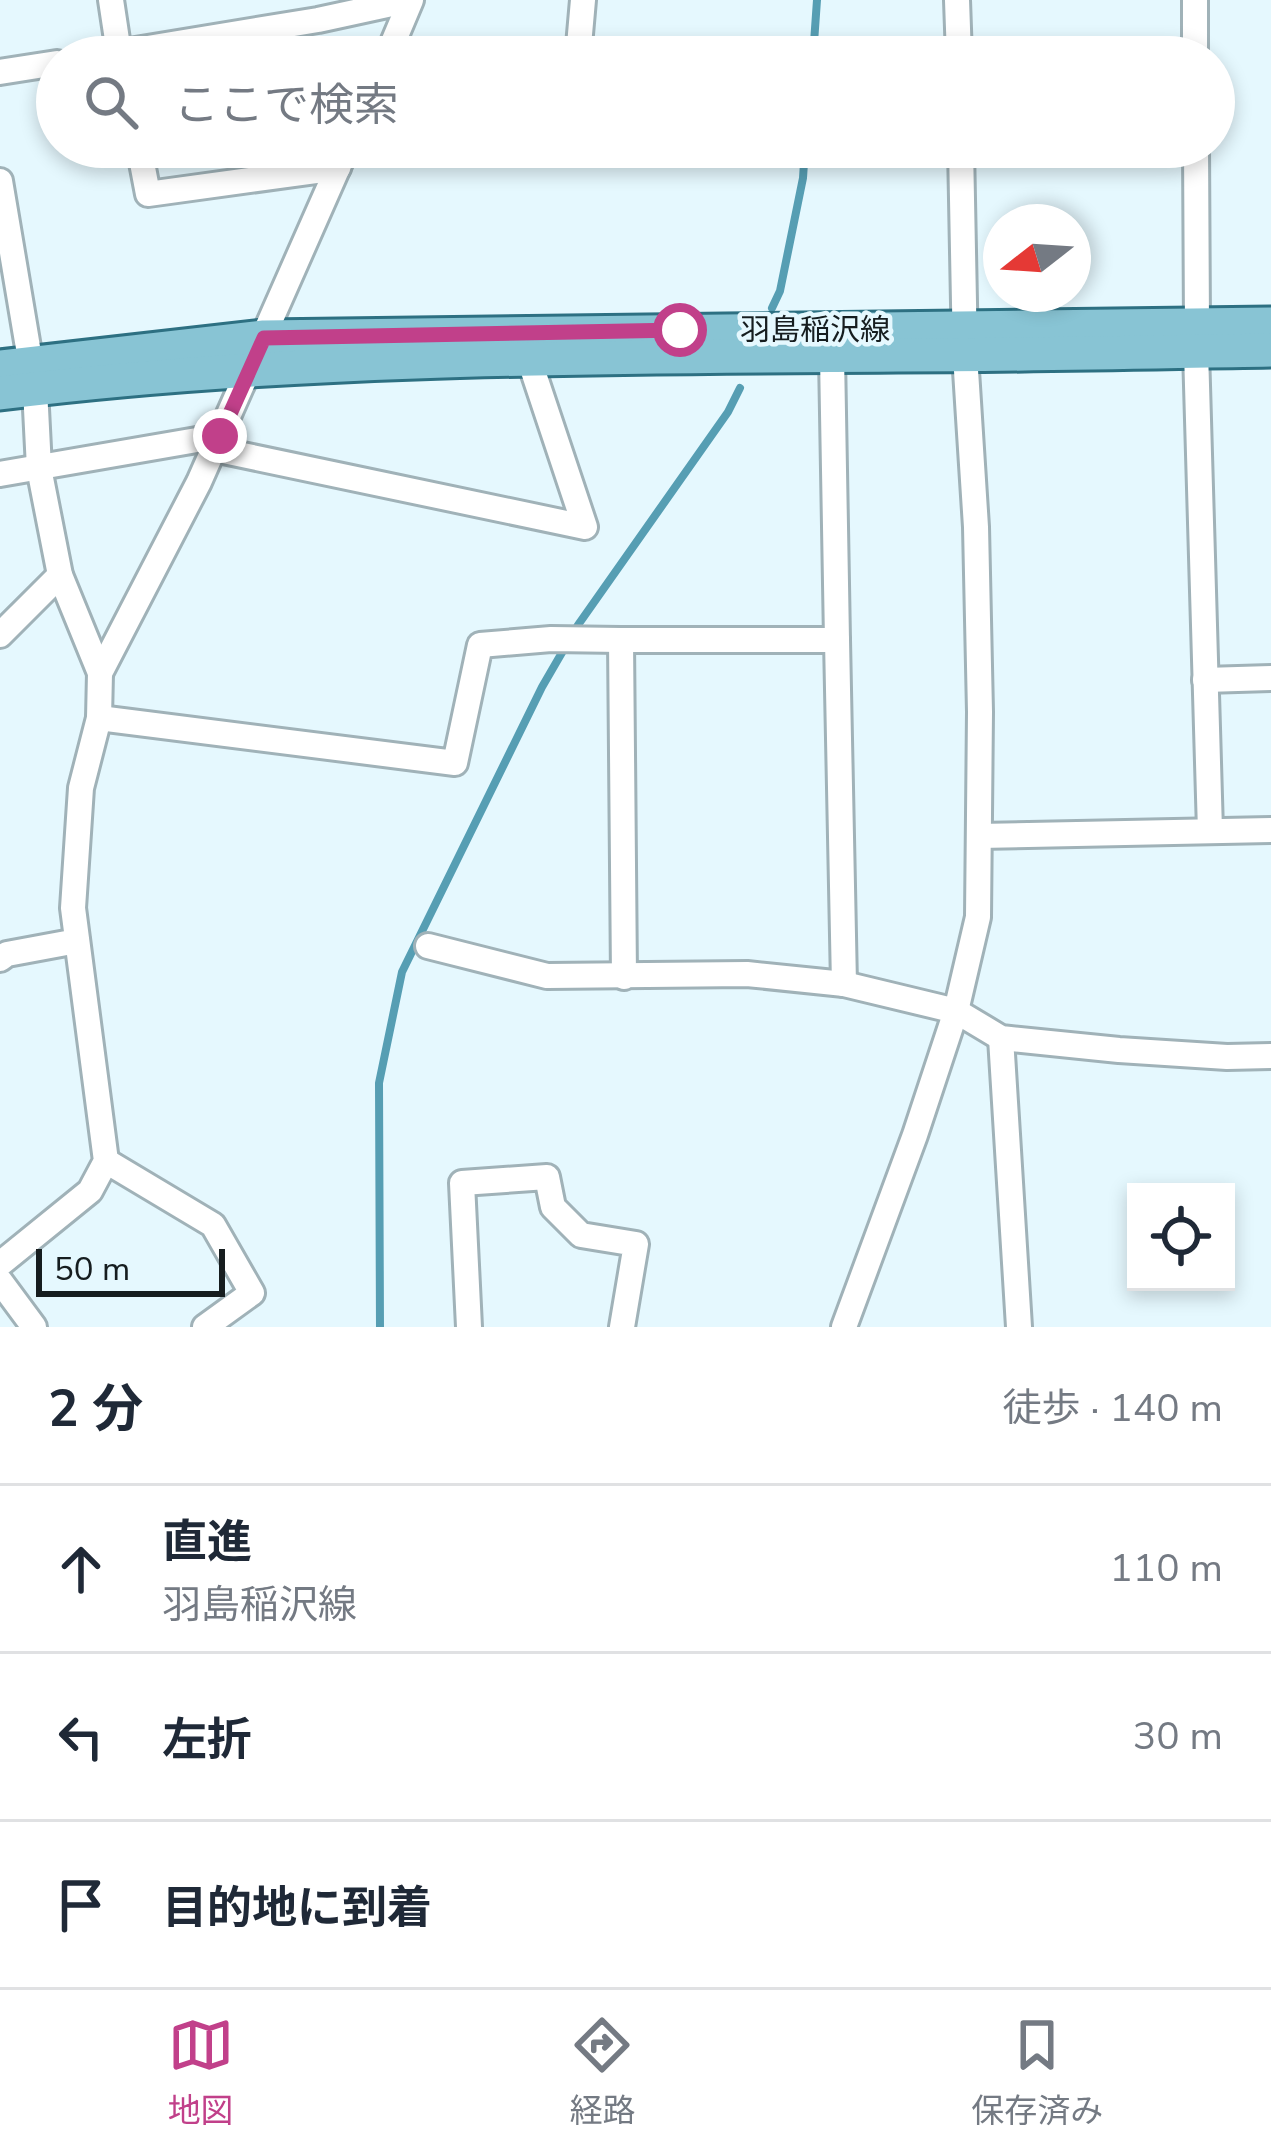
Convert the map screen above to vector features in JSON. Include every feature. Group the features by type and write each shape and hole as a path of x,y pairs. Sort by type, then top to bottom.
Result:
{"main road":[{"name":"羽島稲沢線","path":"0,393 22,373 258,353 680,330 965,343 1197,338 1271,324"},
{"name":"羽島稲沢線","path":"1197,338 1271,350"},
{"name":"羽島稲沢線","path":"258,353 529,359 832,356 965,343"}],"street":[{"path":"111,0 116,36"},
{"path":"197,36 316,10 411,0"},
{"path":"394,36 411,0"},
{"path":"580,36 583,0"},
{"path":"957,0 958,36"},
{"path":"1195,0 1195,36"},
{"path":"0,72 36,66"},
{"path":"143,168 148,194 288,168"},
{"path":"100,673 217,443 338,168"},
{"path":"844,1327 956,1011 978,916 976,527 961,168"},
{"path":"1196,168 1210,831"},
{"path":"0,181 22,373 60,575 100,673 99,718 81,788 73,908 106,1161 90,1191 0,1264"},
{"path":"832,356 844,984"},
{"path":"0,474 217,443 585,527 529,359"},
{"path":"0,635 60,575"},
{"path":"99,718 455,763 480,645 551,639 837,640"},
{"path":"620,640 624,977"},
{"path":"1205,680 1271,677"},
{"path":"980,836 1271,830"},
{"path":"0,959 77,941"},
{"path":"428,946 547,976 747,974 844,984 956,1011 1000,1038 1119,1050 1271,1056"},
{"path":"1000,1038 1019,1327"},
{"path":"106,1161 213,1226 252,1293 205,1327"},
{"path":"469,1327 462,1183 548,1177 553,1207 581,1235 636,1244 622,1327"},
{"path":"0,1281 34,1327"}],"waterway":[{"path":"814,36 817,0"},
{"path":"772,308 780,291 804,168"},
{"path":"380,1327 379,1083 402,972 542,687 578,625 728,412 740,388"}],"route":[{"path":"220,436 264,338 680,330"}]}
